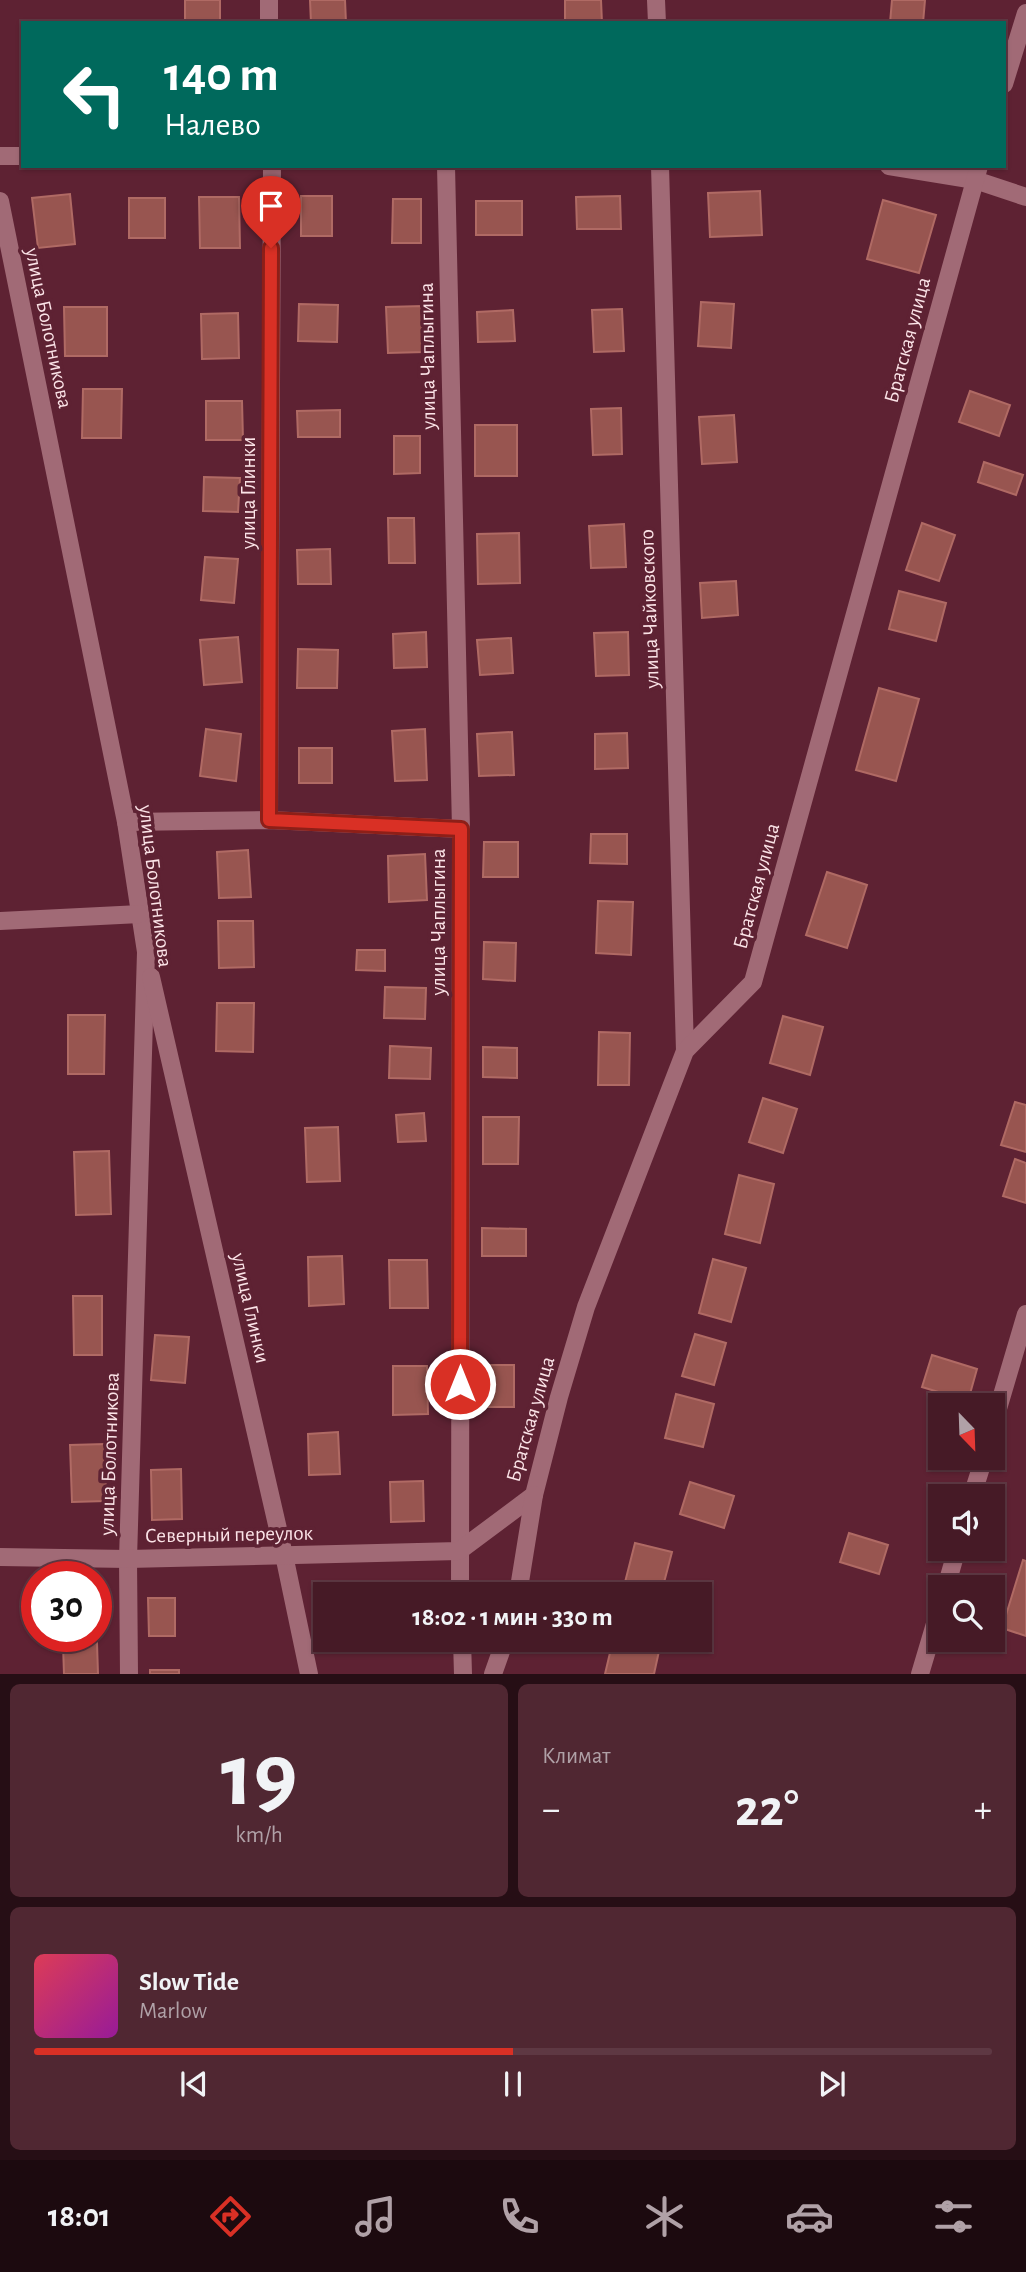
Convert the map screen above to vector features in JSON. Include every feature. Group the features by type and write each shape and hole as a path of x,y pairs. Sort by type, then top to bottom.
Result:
{"street":[{"path":"268,0 269,21"},
{"path":"656,0 657,21"},
{"path":"1006,77 1026,13"},
{"path":"0,156 21,156"},
{"name":"улица Глинки","path":"269,820 272,168"},
{"name":"улица Чаплыгина","path":"446,168 461,829 460,1582"},
{"name":"улица Чайковского","path":"660,168 685,1051"},
{"path":"914,168 977,173 1026,197"},
{"name":"Братская улица","path":"459,1551 534,1495 586,1307 685,1051 753,982 977,173"},
{"name":"улица Болотникова","path":"0,201 126,822 146,952 128,1559 129,1674"},
{"path":"126,822 269,820 461,829"},
{"path":"0,921 140,914"},
{"name":"улица Глинки","path":"146,952 309,1674"},
{"path":"1003,1393 1026,1314"},
{"path":"520,1582 534,1495"},
{"name":"Северный переулок","path":"0,1557 128,1559 459,1551"},
{"path":"920,1674 928,1647"},
{"path":"462,1652 463,1674"},
{"path":"493,1674 501,1652"}],"building":[{"path":"185,0 220,0 220,21 185,21"},
{"path":"310,0 345,0 346,21 311,21"},
{"path":"565,0 601,0 602,21 565,21"},
{"path":"892,0 925,0 923,21 890,21"},
{"path":"760,191 762,235 710,237 708,193"},
{"path":"70,194 75,244 38,248 32,198"},
{"path":"301,196 332,196 332,236 301,236"},
{"path":"620,196 621,229 577,229 576,197"},
{"path":"199,197 239,197 240,248 200,248"},
{"path":"129,198 165,198 165,238 129,238"},
{"path":"393,199 421,199 421,243 392,243"},
{"path":"883,200 936,215 919,273 867,259"},
{"path":"476,201 522,201 522,235 476,235"},
{"path":"701,302 734,304 731,348 698,346"},
{"path":"299,304 338,305 337,342 298,341"},
{"path":"422,306 424,352 388,353 386,307"},
{"path":"64,307 107,307 107,356 65,356"},
{"path":"622,309 624,351 594,352 592,310"},
{"path":"513,310 515,341 478,342 477,312"},
{"path":"238,313 239,358 202,359 201,314"},
{"path":"83,389 122,389 121,438 82,438"},
{"path":"970,391 1010,405 999,436 959,422"},
{"path":"206,401 242,401 243,440 206,440"},
{"path":"621,408 622,454 593,455 591,409"},
{"path":"340,410 340,437 298,437 297,411"},
{"path":"734,415 737,462 702,464 699,417"},
{"path":"475,425 517,425 517,476 475,476"},
{"path":"394,436 420,436 420,473 394,474"},
{"path":"984,462 1023,475 1016,495 978,482"},
{"path":"204,477 240,478 238,512 203,511"},
{"path":"388,518 414,518 415,563 389,563"},
{"path":"922,523 955,535 939,581 906,570"},
{"path":"624,524 626,567 591,568 589,526"},
{"path":"519,533 520,583 478,584 477,534"},
{"path":"330,549 331,584 298,584 297,550"},
{"path":"205,557 238,559 234,603 201,600"},
{"path":"736,581 738,615 702,618 700,583"},
{"path":"899,591 946,603 936,641 889,629"},
{"path":"426,632 427,667 394,668 393,634"},
{"path":"628,632 629,675 596,676 594,633"},
{"path":"238,637 242,682 204,685 200,640"},
{"path":"511,638 513,673 480,675 477,640"},
{"path":"298,649 338,650 337,688 297,688"},
{"path":"879,688 919,699 896,781 856,770"},
{"path":"206,729 241,734 236,781 200,776"},
{"path":"425,729 427,780 395,781 392,731"},
{"path":"512,732 514,775 479,776 477,734"},
{"path":"627,733 628,768 595,769 595,734"},
{"path":"299,748 332,748 332,783 299,783"},
{"path":"591,834 627,834 627,864 590,863"},
{"path":"484,842 518,842 518,877 483,877"},
{"path":"248,850 251,897 219,898 217,852"},
{"path":"425,854 427,900 389,902 388,856"},
{"path":"827,872 867,885 847,948 806,935"},
{"path":"598,901 633,902 631,955 596,953"},
{"path":"218,921 253,921 254,967 219,968"},
{"path":"484,942 516,943 515,981 483,979"},
{"path":"357,950 385,950 385,971 356,970"},
{"path":"385,987 426,988 425,1019 384,1018"},
{"path":"217,1003 254,1003 253,1052 216,1051"},
{"path":"68,1015 105,1015 104,1074 68,1074"},
{"path":"783,1016 823,1027 810,1075 770,1063"},
{"path":"599,1032 630,1033 629,1085 598,1085"},
{"path":"390,1046 431,1048 430,1079 389,1078"},
{"path":"483,1047 517,1048 517,1078 483,1077"},
{"path":"763,1098 797,1109 783,1153 749,1142"},
{"path":"1015,1102 1026,1105 1026,1152 1001,1145"},
{"path":"424,1113 426,1141 398,1142 396,1115"},
{"path":"483,1117 519,1117 518,1164 483,1164"},
{"path":"338,1127 340,1181 307,1182 305,1128"},
{"path":"109,1151 111,1214 76,1215 74,1152"},
{"path":"1015,1159 1026,1163 1026,1203 1003,1196"},
{"path":"739,1175 774,1184 760,1243 725,1234"},
{"path":"482,1228 526,1229 526,1256 482,1256"},
{"path":"342,1256 344,1304 309,1306 308,1257"},
{"path":"713,1259 746,1268 731,1322 699,1313"},
{"path":"389,1260 427,1260 428,1308 390,1308"},
{"path":"73,1296 102,1296 102,1355 74,1355"},
{"path":"695,1334 726,1343 714,1385 682,1376"},
{"path":"155,1335 189,1337 185,1383 151,1380"},
{"path":"932,1355 977,1369 970,1393 942,1393 922,1387"},
{"path":"481,1365 514,1365 514,1407 481,1407"},
{"path":"393,1366 427,1366 428,1414 393,1415"},
{"path":"676,1394 714,1404 703,1447 665,1438"},
{"path":"338,1432 340,1474 309,1475 308,1434"},
{"path":"105,1444 106,1501 72,1502 70,1445"},
{"path":"181,1469 182,1519 152,1520 151,1470"},
{"path":"423,1481 424,1521 391,1522 390,1482"},
{"path":"690,1482 734,1496 724,1528 680,1514"},
{"path":"849,1533 888,1545 879,1574 840,1562"},
{"path":"635,1543 672,1552 664,1582 625,1582"},
{"path":"1023,1560 1026,1561 1026,1636 1005,1629 1005,1618"},
{"path":"148,1598 175,1598 175,1636 149,1636"},
{"path":"63,1652 97,1652 98,1674 64,1674"},
{"path":"610,1652 659,1652 654,1674 605,1674"},
{"path":"150,1670 179,1670 179,1674 150,1674"}],"route":[{"path":"271,248 269,820 461,829 460,1384"}]}
